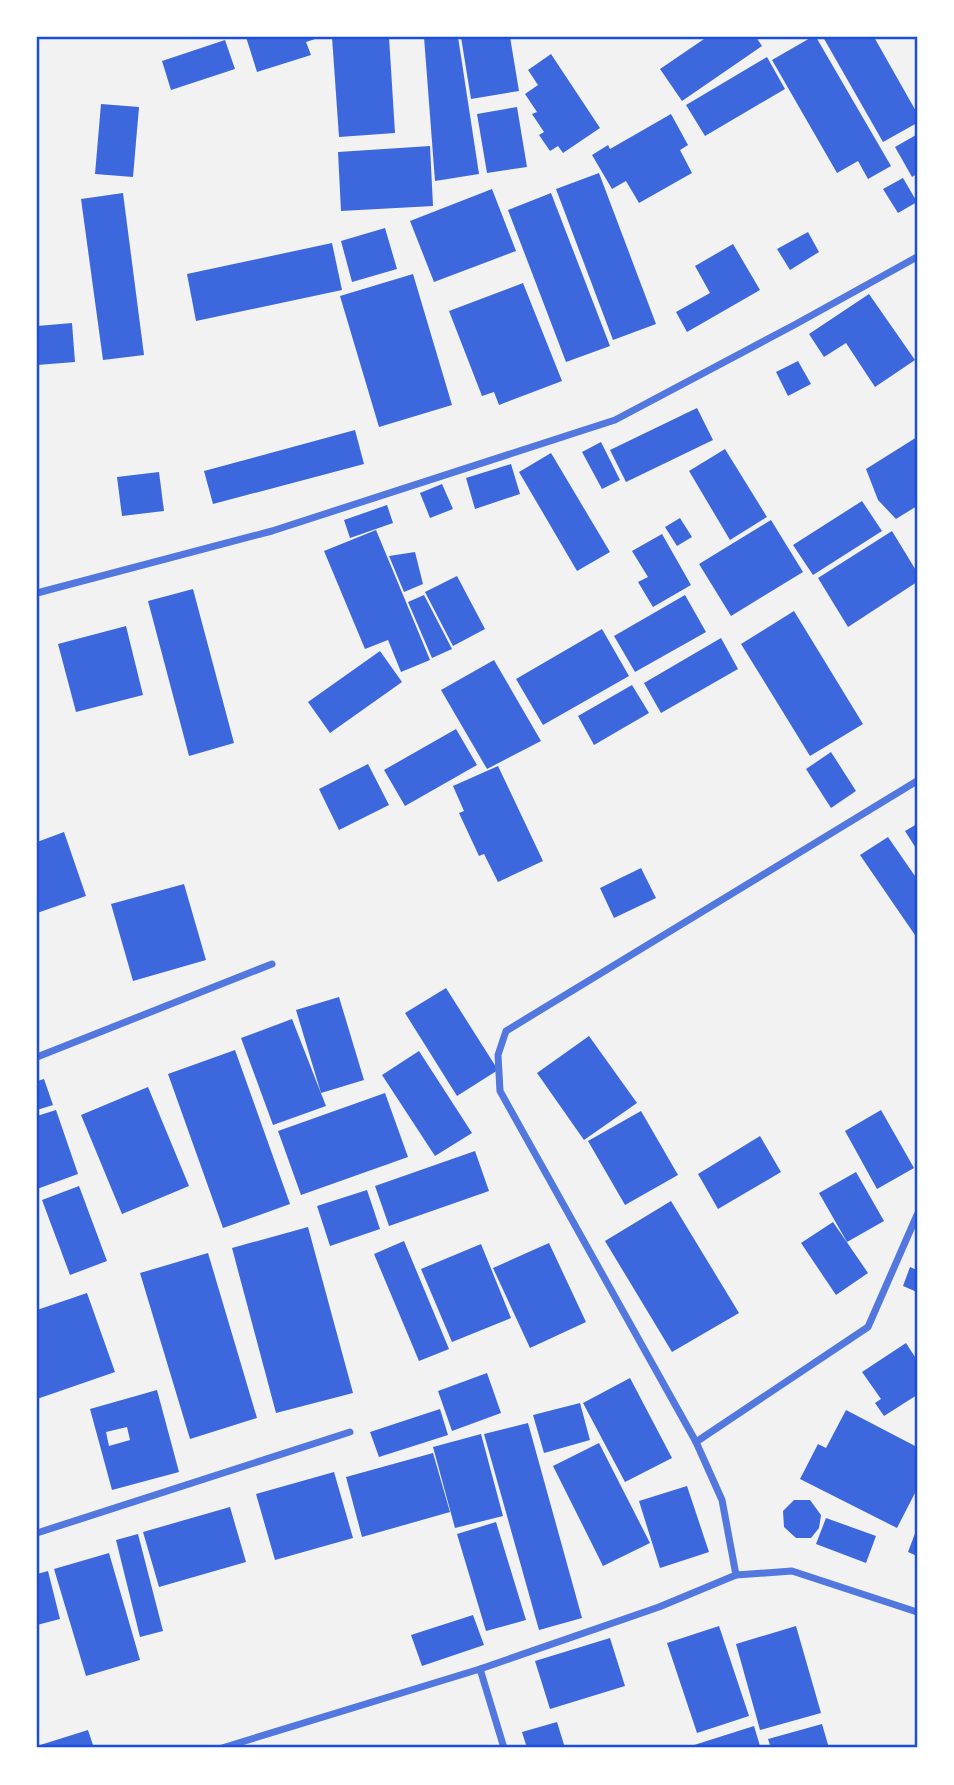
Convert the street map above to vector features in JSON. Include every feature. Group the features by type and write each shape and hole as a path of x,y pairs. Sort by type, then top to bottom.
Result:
{"street":[{"path":"37,593 272,531 615,419 917,257"},
{"path":"736,1575 723,1500 696,1442 500,1091 498,1055 506,1031 917,781"},
{"path":"37,1056 272,964"},
{"path":"696,1442 869,1327 917,1215"},
{"path":"37,1533 350,1432"},
{"path":"222,1748 480,1669 659,1607 736,1575 792,1571 917,1612"},
{"path":"480,1669 504,1748"}],"building":[{"path":"246,37 321,37 306,42 311,55 257,72"},
{"path":"332,37 389,37 395,133 339,137"},
{"path":"424,37 458,37 479,174 435,181"},
{"path":"461,37 510,37 519,91 471,99"},
{"path":"707,37 756,37 762,46 682,101 660,69"},
{"path":"816,37 891,166 868,179 858,161 837,173 772,60"},
{"path":"823,37 874,37 917,113 917,123 883,142"},
{"path":"225,40 235,69 171,90 162,61"},
{"path":"551,54 600,128 563,153 558,146 550,151 539,135 544,132 532,114 537,112 525,94 538,85 528,70"},
{"path":"767,57 785,89 705,136 686,105"},
{"path":"101,104 139,107 133,177 95,174"},
{"path":"517,107 527,167 487,173 477,114"},
{"path":"671,114 688,145 680,150 692,173 639,203 626,181 612,189 592,155 608,145 610,149"},
{"path":"916,135 917,174 912,177 895,147"},
{"path":"430,146 433,206 341,211 338,152"},
{"path":"599,173 656,324 613,340 556,189"},
{"path":"903,178 917,202 898,213 883,189"},
{"path":"492,189 516,251 434,282 410,221"},
{"path":"123,193 144,355 103,360 81,199"},
{"path":"551,193 610,346 566,362 508,210"},
{"path":"385,228 397,269 352,282 341,241"},
{"path":"808,232 819,252 790,270 777,249"},
{"path":"332,243 342,290 196,321 187,274"},
{"path":"733,244 760,290 687,332 676,312 710,293 695,266"},
{"path":"413,274 452,405 379,427 340,296"},
{"path":"523,283 562,381 499,405 494,392 482,396 449,311"},
{"path":"869,294 915,360 875,387 846,343 824,357 809,334"},
{"path":"72,323 75,362 37,365 37,326"},
{"path":"798,361 811,384 788,396 776,372"},
{"path":"697,408 713,440 626,482 610,450"},
{"path":"355,430 364,464 213,504 204,471"},
{"path":"917,437 917,506 896,519 878,500 866,469"},
{"path":"601,442 620,480 602,489 582,452"},
{"path":"725,449 767,517 730,540 689,471"},
{"path":"551,453 610,552 577,571 519,472"},
{"path":"511,464 520,494 475,509 466,478"},
{"path":"159,472 164,511 122,516 117,477"},
{"path":"442,484 453,509 430,518 420,493"},
{"path":"862,501 882,531 813,575 793,545"},
{"path":"387,505 393,523 350,538 344,520"},
{"path":"680,518 692,537 677,546 665,527"},
{"path":"771,520 803,572 731,616 699,564"},
{"path":"376,530 430,660 401,672 388,640 365,649 324,551"},
{"path":"892,531 917,572 917,582 848,627 818,578"},
{"path":"662,534 691,585 653,607 638,582 648,577 632,551"},
{"path":"415,552 423,584 404,592 389,556"},
{"path":"457,576 485,629 453,646 425,592"},
{"path":"193,589 234,743 189,756 148,601"},
{"path":"424,595 452,649 432,658 408,602"},
{"path":"685,595 706,632 635,672 614,636"},
{"path":"794,611 863,724 810,756 741,644"},
{"path":"126,626 143,695 76,712 58,644"},
{"path":"602,629 629,676 543,725 516,679"},
{"path":"721,638 738,669 661,713 644,683"},
{"path":"380,651 402,682 330,733 308,702"},
{"path":"494,660 541,741 487,769 441,690"},
{"path":"632,685 649,713 594,745 578,716"},
{"path":"456,729 477,765 405,806 384,770"},
{"path":"831,752 856,791 831,808 806,769"},
{"path":"368,764 389,805 339,830 319,789"},
{"path":"498,766 543,861 498,882 484,854 479,856 459,813 464,811 453,786"},
{"path":"917,824 917,850 905,831"},
{"path":"64,832 86,896 37,913 37,842"},
{"path":"888,837 917,879 917,938 860,855"},
{"path":"641,868 656,898 614,918 600,888"},
{"path":"184,884 206,960 133,981 111,904"},
{"path":"446,988 498,1070 457,1096 405,1013"},
{"path":"339,997 364,1080 321,1093 296,1010"},
{"path":"292,1019 326,1106 273,1125 241,1038"},
{"path":"589,1036 637,1103 584,1140 537,1073"},
{"path":"235,1050 290,1204 223,1228 168,1074"},
{"path":"419,1051 472,1133 435,1156 382,1075"},
{"path":"44,1079 53,1105 37,1110 37,1081"},
{"path":"148,1087 189,1186 122,1214 81,1115"},
{"path":"385,1093 408,1157 301,1195 278,1131"},
{"path":"56,1110 78,1174 37,1189 37,1116"},
{"path":"881,1110 914,1168 877,1189 845,1131"},
{"path":"641,1111 678,1175 625,1205 588,1141"},
{"path":"760,1136 781,1172 718,1209 698,1174"},
{"path":"475,1151 489,1191 389,1226 375,1186"},
{"path":"856,1172 884,1221 847,1242 819,1193"},
{"path":"79,1186 107,1261 70,1275 42,1200"},
{"path":"367,1190 380,1229 330,1246 317,1206"},
{"path":"671,1201 739,1313 672,1352 605,1241"},
{"path":"833,1222 868,1273 836,1295 801,1243"},
{"path":"308,1227 353,1393 276,1413 232,1248"},
{"path":"404,1241 449,1349 419,1361 374,1254"},
{"path":"549,1243 586,1322 530,1348 493,1268"},
{"path":"481,1244 511,1318 452,1342 421,1269"},
{"path":"208,1253 257,1418 190,1439 140,1273"},
{"path":"910,1267 917,1270 917,1292 903,1286"},
{"path":"87,1293 115,1372 37,1399 37,1310"},
{"path":"906,1343 917,1360 917,1395 884,1416 875,1403 881,1399 862,1372"},
{"path":"487,1373 501,1413 452,1431 438,1391"},
{"path":"630,1378 672,1458 625,1482 583,1403"},
{"path":"157,1390 179,1472 112,1490 90,1409","holes":["127,1427 130,1440 109,1446 106,1432"]},
{"path":"580,1403 590,1440 544,1453 533,1415"},
{"path":"440,1409 448,1435 379,1457 370,1432"},
{"path":"846,1410 917,1447 917,1489 897,1528 800,1479 818,1444 826,1448"},
{"path":"528,1423 582,1618 539,1630 484,1434"},
{"path":"481,1434 503,1516 455,1528 433,1447"},
{"path":"599,1443 650,1543 603,1566 553,1466"},
{"path":"433,1453 450,1512 362,1537 346,1477"},
{"path":"334,1472 353,1538 275,1560 256,1494"},
{"path":"687,1486 709,1552 660,1568 639,1501"},
{"path":"794,1500 810,1500 821,1515 819,1528 811,1538 796,1538 784,1527 783,1511"},
{"path":"230,1507 246,1562 159,1587 143,1532"},
{"path":"826,1518 876,1536 866,1563 816,1544"},
{"path":"496,1522 526,1620 486,1631 457,1534"},
{"path":"917,1528 917,1556 908,1552"},
{"path":"138,1534 163,1631 140,1637 116,1540"},
{"path":"109,1553 140,1660 86,1676 54,1569"},
{"path":"48,1571 60,1619 37,1625 37,1574"},
{"path":"473,1615 484,1645 422,1666 411,1635"},
{"path":"719,1626 749,1716 697,1733 667,1643"},
{"path":"796,1626 821,1713 760,1730 736,1644"},
{"path":"610,1638 625,1686 550,1709 535,1661"},
{"path":"557,1722 565,1748 527,1748 522,1732"},
{"path":"822,1724 829,1748 771,1748 768,1739"},
{"path":"754,1726 760,1746 691,1748 691,1746"},
{"path":"88,1730 94,1748 37,1748 37,1746"}]}
